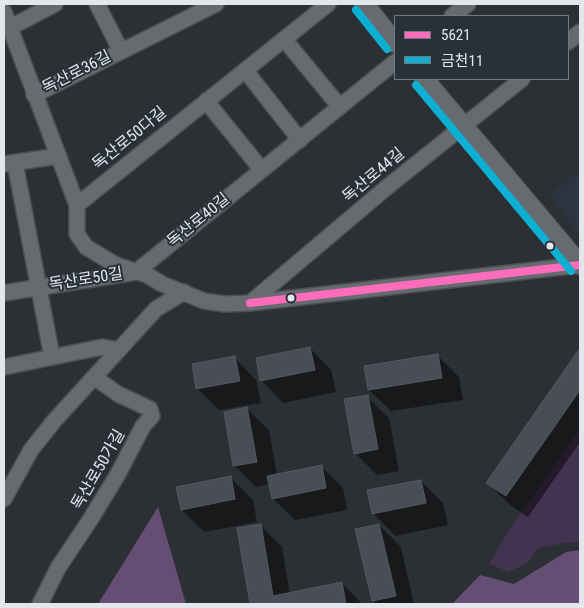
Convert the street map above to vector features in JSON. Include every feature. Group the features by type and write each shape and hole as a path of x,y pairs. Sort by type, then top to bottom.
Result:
{"street":[{"path":"6,28 55,4"},
{"name":"독산로36길","path":"97,4 121,51"},
{"name":"독산로36길","path":"34,94 121,51 190,10 216,4"},
{"path":"262,170 206,101 328,4"},
{"path":"364,4 394,42"},
{"path":"453,15 468,4"},
{"path":"4,12 6,28 59,156 77,205 77,234 86,247 116,265 136,272"},
{"path":"569,41 580,32"},
{"path":"284,38 340,107"},
{"name":"독산로40길","path":"136,272 394,63"},
{"path":"245,70 300,140"},
{"path":"425,80 462,126"},
{"name":"독산로44길","path":"250,303 386,188 521,80"},
{"name":"독산로50다길","path":"77,205 206,101"},
{"name":"독산로50길","path":"462,126 580,265"},
{"path":"52,357 39,288 9,164 59,156"},
{"name":"독산로50길","path":"4,293 136,272 147,275 162,284 204,301 225,304 250,303 580,265"},
{"path":"4,499 31,450 54,421 156,310 184,292"},
{"path":"4,367 102,347 119,350"},
{"name":"독산로50가길","path":"40,604 58,568 90,520 144,426 152,416 150,409 118,394 94,377"}],"shaded area":[{"path":"580,170 580,236 550,195"},
{"path":"580,428 580,542 538,548 528,563 508,572 489,563 512,526"},
{"path":"158,507 186,604 98,604"},
{"path":"580,550 580,604 452,604 480,575 514,584 566,552"}],"building":[{"path":"310,347 315,370 260,381 256,358"},
{"path":"580,348 580,390 506,496 486,483"},
{"path":"438,354 442,378 368,390 364,366"},
{"path":"235,356 240,381 196,389 192,364"},
{"path":"368,395 378,449 354,454 344,399"},
{"path":"247,407 257,462 233,466 224,412"},
{"path":"322,465 326,488 272,499 267,476"},
{"path":"231,476 235,499 181,510 176,487"},
{"path":"421,480 426,503 372,514 367,490"},
{"path":"261,524 273,596 342,582 346,604 250,604 237,528"},
{"path":"379,524 396,596 372,601 355,529"}],"transit line":[{"name":"금천11","path":"356,10 387,49"},
{"name":"금천11","path":"416,85 571,271"},
{"name":"5621","path":"250,303 580,265"}]}
